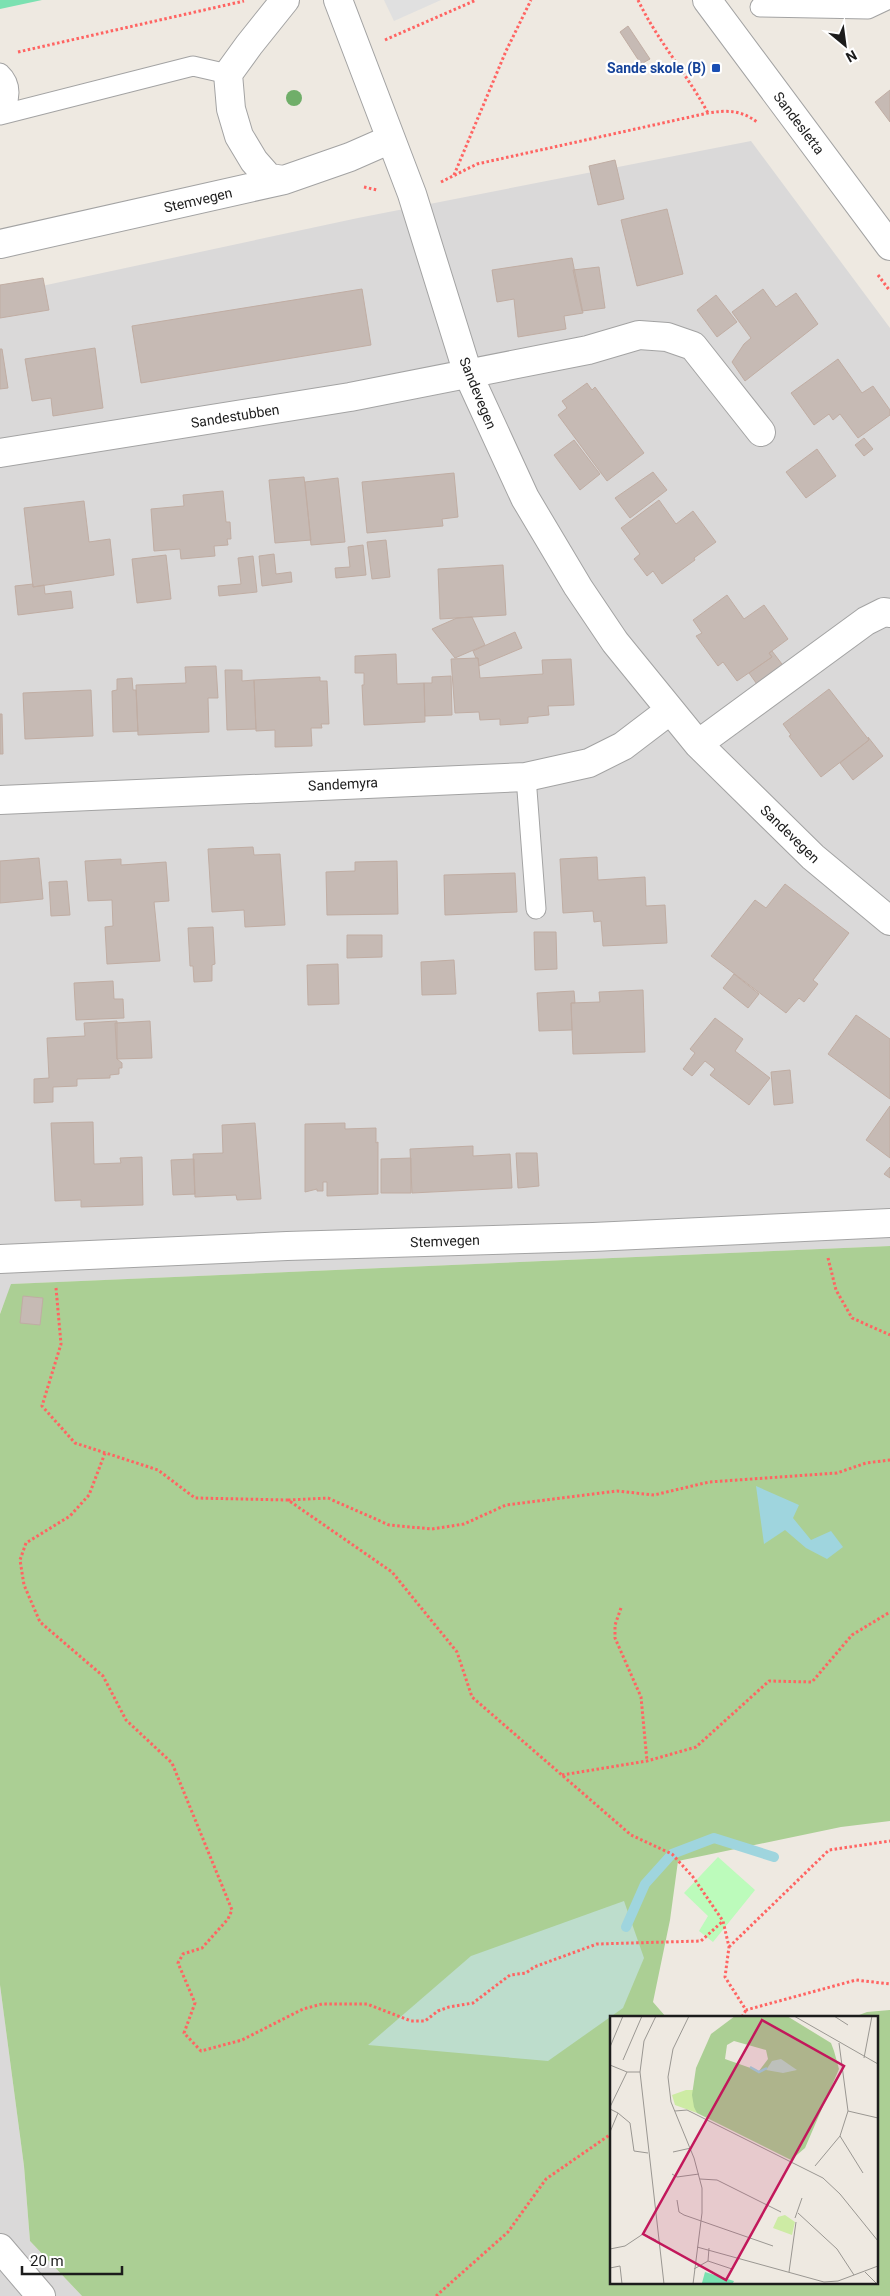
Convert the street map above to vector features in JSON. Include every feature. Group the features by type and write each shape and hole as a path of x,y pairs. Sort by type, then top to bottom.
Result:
{"street":[{"path":"284,180 269,178 254,161 239,136 231,110 228,74 285,0"},
{"name":"Sandevegen","path":"338,0 412,194 468,374 525,498 578,587 615,642 669,711 698,744 813,857 889,919"},
{"name":"Sandesletta","path":"707,0 890,246"},
{"name":"Stemvegen","path":"0,244 284,180 350,157 390,139"},
{"name":"Sandestubben","path":"0,453 350,397 588,350 639,335 667,338 693,346 761,432"},
{"path":"698,744 866,621 884,612 890,613"},
{"name":"Sandemyra","path":"0,800 526,777 589,763 623,746 669,711"},
{"name":"Stemvegen","path":"0,1259 287,1246 593,1237 890,1223"},
{"path":"0,2248 41,2296"}],"lane":[{"path":"760,8 868,9 887,0 890,4"},
{"path":"0,113 193,66 228,74"},
{"path":"0,73 8,83 9,92 8,101 0,113"},
{"path":"526,777 536,909"}],"path":[{"path":"14,53 247,0"},
{"path":"383,41 476,0"},
{"path":"453,175 506,51 531,0"},
{"path":"638,0 648,22 694,88 708,113"},
{"path":"434,186 477,164 708,113 729,110 748,115 762,126"},
{"path":"875,271 890,291"},
{"path":"824,1225 827,1253 836,1290 852,1318 890,1335"},
{"path":"53,1257 61,1344 42,1406 75,1443 158,1470 195,1498 288,1500 328,1498 389,1524 432,1529 464,1524 506,1505 617,1491 654,1495 709,1482 837,1474 866,1463 890,1460"},
{"path":"105,1453 89,1495 70,1516 26,1543 20,1560 24,1585 40,1622 103,1676 126,1720 172,1764 232,1910 228,1920 202,1948 183,1954 178,1963 195,2003 184,2033 201,2051 242,2040 302,2009 322,2004 367,2004 411,2021 425,2021 438,2011 472,2003 510,1975 526,1972 534,1967 597,1944 701,1941 723,1921"},
{"path":"288,1500 392,1572 457,1652 472,1697 631,1835 672,1854 693,1877 723,1921 729,1947 725,1977 746,2010"},
{"path":"621,1608 616,1625 615,1638 641,1697 647,1761"},
{"path":"562,1775 647,1761 696,1747 769,1681 812,1682 852,1635 890,1612"},
{"path":"729,1947 829,1850 890,1841"},
{"path":"743,2016 746,2010 856,1980 890,1984"},
{"path":"436,2296 508,2232 546,2178 610,2135"}],"shaded area":[{"path":"384,0 441,0 394,21"},
{"path":"751,141 890,328 890,1246 12,1284 0,1313 0,295 358,218"},
{"path":"0,1985 24,2166 30,2241 82,2296 0,2296"}],"green space":[{"path":"0,0 42,0 0,9"},
{"path":"890,1246 890,1821 841,1827 678,1861 670,1920 653,2002 665,2016 610,2016 610,2284 878,2284 878,2016 857,2016 867,2012 890,2010 890,2296 82,2296 30,2241 24,2166 0,1985 0,1314 11,1284"},
{"path":"718,1857 755,1890 713,1942 699,1931 708,1916 684,1893"},
{"path":"624,1901 644,1958 623,2008 548,2061 368,2045 471,1956"}],"water":[{"path":"756,1486 799,1505 793,1518 811,1540 831,1531 843,1547 827,1559 806,1548 785,1530 764,1544"}],"building":[{"path":"628,26 650,59 641,64 620,32"},
{"path":"890,90 890,122 875,102"},
{"path":"615,160 624,199 598,205 589,166"},
{"path":"667,209 683,274 637,286 621,220"},
{"path":"572,258 583,313 564,316 566,329 518,337 514,299 497,302 492,270"},
{"path":"599,267 605,308 582,311 573,270"},
{"path":"43,278 49,310 0,318 0,285"},
{"path":"362,289 371,345 141,383 132,326"},
{"path":"763,289 776,307 796,293 818,324 745,381 732,362 744,344 751,338 732,312"},
{"path":"716,295 737,322 717,337 697,310"},
{"path":"95,348 103,408 53,416 51,398 32,401 25,359"},
{"path":"0,349 2,349 8,388 0,389"},
{"path":"838,359 862,393 873,386 890,410 890,415 858,438 840,414 833,420 829,414 814,425 791,393"},
{"path":"587,383 592,390 595,387 644,453 607,481 558,415 567,408 562,401"},
{"path":"864,438 873,449 864,456 855,445"},
{"path":"574,440 600,474 580,490 554,455"},
{"path":"817,449 836,476 806,498 786,472"},
{"path":"653,472 667,490 630,518 615,498"},
{"path":"454,473 458,517 442,519 443,526 367,533 362,482"},
{"path":"304,477 311,540 275,543 269,480"},
{"path":"338,478 345,542 311,545 305,482"},
{"path":"223,491 226,522 230,522 231,539 227,539 228,545 214,546 215,556 181,559 180,549 154,551 151,509 184,506 183,495"},
{"path":"659,500 676,524 693,511 716,542 662,584 653,571 647,576 634,559 640,554 621,528"},
{"path":"84,501 89,542 110,539 114,575 33,587 24,508"},
{"path":"386,540 390,577 372,579 367,542"},
{"path":"363,545 366,575 336,578 335,568 350,567 348,547"},
{"path":"274,554 276,574 291,572 292,582 262,586 259,556"},
{"path":"166,555 171,599 137,603 132,559"},
{"path":"253,556 257,592 219,596 218,586 241,584 238,558"},
{"path":"503,565 506,615 440,619 438,569"},
{"path":"33,584 33,587 44,585 45,594 71,591 73,608 18,615 15,586"},
{"path":"727,595 744,619 764,605 788,639 769,653 772,657 737,681 723,662 718,666 696,636 702,633 693,620"},
{"path":"472,617 485,645 455,658 432,629 457,618"},
{"path":"515,632 522,648 479,666 478,658 476,658 473,651"},
{"path":"772,651 785,668 759,687 749,673 772,657 769,653"},
{"path":"396,654 397,684 424,683 425,722 364,725 362,685 364,685 364,673 355,673 355,656"},
{"path":"478,658 480,678 543,674 542,660 571,659 574,705 548,706 549,715 528,717 528,723 500,725 500,719 480,720 479,712 455,713 451,659"},
{"path":"216,666 218,698 208,698 209,732 138,735 136,685 186,683 185,667"},
{"path":"225,670 242,670 242,681 254,680 256,729 227,730"},
{"path":"451,676 452,715 425,716 424,683 432,683 432,677"},
{"path":"320,677 320,681 327,681 329,724 321,724 322,728 311,728 312,746 275,747 275,730 256,731 254,680"},
{"path":"132,678 133,690 136,690 138,731 113,732 112,691 117,690 117,679"},
{"path":"829,689 869,740 821,777 789,736 791,735 783,724"},
{"path":"91,690 93,736 25,739 23,693"},
{"path":"0,714 2,714 3,754 0,754"},
{"path":"868,737 883,756 853,780 840,763 869,740"},
{"path":"253,847 254,855 280,854 285,925 245,927 244,910 212,912 208,849"},
{"path":"597,857 598,880 645,877 646,906 665,905 667,943 603,946 601,921 594,922 593,911 563,913 560,859"},
{"path":"39,858 43,899 0,903 0,861"},
{"path":"121,859 121,865 166,862 169,901 154,902 160,961 107,964 105,927 113,926 112,900 88,901 85,861"},
{"path":"397,861 398,914 327,915 326,872 355,871 355,862"},
{"path":"515,873 517,912 445,915 444,875"},
{"path":"67,881 70,915 51,916 49,882"},
{"path":"785,884 849,933 813,980 818,984 804,1002 799,998 786,1013 711,956 755,900 766,908"},
{"path":"213,927 215,964 212,965 212,981 194,982 193,966 190,966 188,928"},
{"path":"534,932 556,932 557,969 535,970"},
{"path":"347,935 382,935 382,957 347,958"},
{"path":"454,960 456,994 422,995 421,962"},
{"path":"338,964 339,1004 308,1005 307,965"},
{"path":"734,974 759,994 748,1008 723,988"},
{"path":"113,981 114,999 123,999 124,1018 76,1020 74,983"},
{"path":"643,990 645,1052 573,1054 571,1003 600,1002 599,992"},
{"path":"574,991 575,1003 571,1003 572,1030 539,1031 537,993"},
{"path":"856,1015 890,1039 890,1099 828,1054"},
{"path":"715,1018 743,1039 735,1051 770,1078 749,1105 710,1075 715,1069 705,1061 692,1076 683,1069 695,1053 690,1049"},
{"path":"117,1021 117,1059 122,1063 122,1068 119,1068 119,1074 110,1075 110,1078 77,1079 77,1086 53,1087 53,1102 34,1103 34,1079 49,1078 47,1038 85,1036 84,1023"},
{"path":"150,1021 152,1058 117,1059 115,1023"},
{"path":"790,1070 793,1103 774,1105 771,1072"},
{"path":"890,1106 890,1158 866,1140"},
{"path":"93,1122 94,1164 121,1163 120,1158 142,1157 143,1205 81,1207 81,1200 55,1201 51,1123"},
{"path":"255,1123 261,1199 237,1200 236,1195 195,1197 193,1154 223,1153 222,1125"},
{"path":"345,1123 345,1129 376,1128 376,1143 378,1142 378,1194 327,1196 327,1182 323,1182 323,1191 317,1191 317,1189 305,1192 305,1124"},
{"path":"473,1146 473,1156 510,1154 512,1188 412,1193 410,1149"},
{"path":"516,1153 537,1153 539,1186 518,1188"},
{"path":"411,1158 411,1193 381,1193 381,1159"},
{"path":"194,1159 195,1194 173,1195 171,1160"},
{"path":"890,1167 890,1178 884,1174"},
{"path":"23,1296 43,1298 40,1325 20,1323"}],"waterway":[{"path":"626,1927 645,1884 672,1854 714,1838 774,1857"}],"place":[{"name":"Sande skole (B)","path":"716,68"}]}
